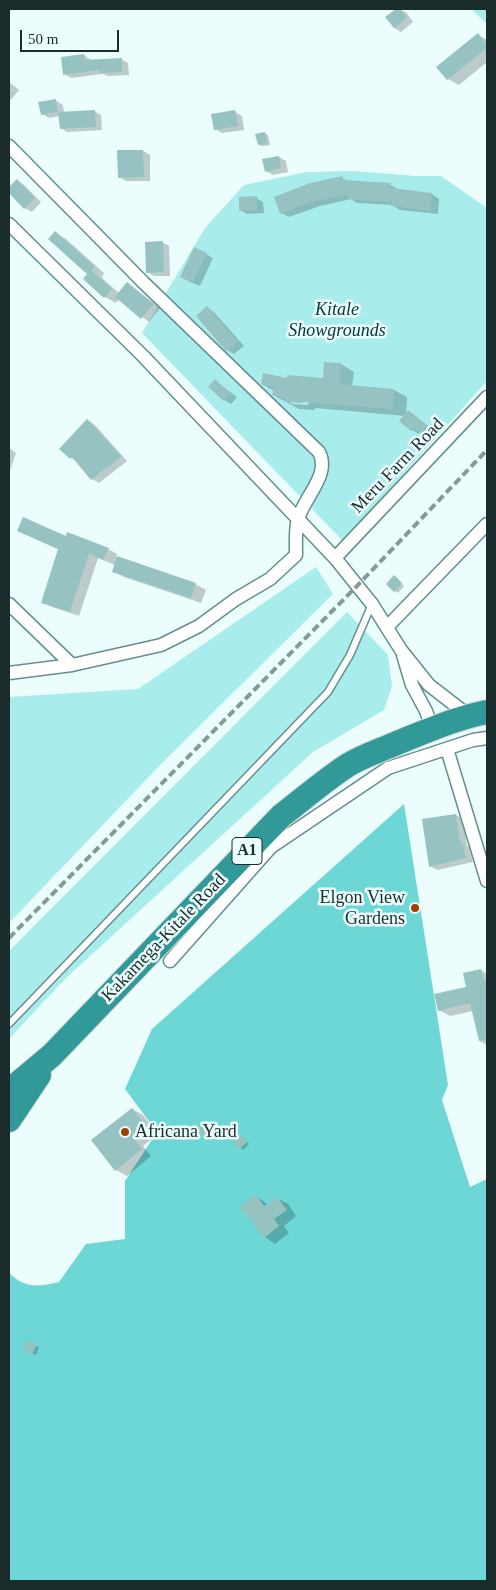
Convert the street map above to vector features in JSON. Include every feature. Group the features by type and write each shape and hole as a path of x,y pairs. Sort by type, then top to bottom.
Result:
{"highway":[{"name":"Kakamega-Kitale Road","path":"9,1091 52,1055 281,816 350,764 432,728 478,714"},
{"name":"Kakamega-Kitale Road","path":"9,1120 52,1055"}],"street":[{"path":"9,146 144,284 319,452 323,460 323,469 298,520 296,555 270,579 236,599 199,626 161,645 72,665 9,673"},
{"path":"9,224 143,356 334,558 372,604 401,650 430,684 478,714"},
{"name":"Meru Farm Road","path":"334,558 487,397"},
{"path":"387,627 487,524"},
{"path":"9,604 72,665"},
{"path":"401,650 409,677 426,711 432,728"},
{"path":"170,961 271,847 388,768 473,740 487,738"},
{"path":"447,749 487,881"}],"lane":[{"path":"9,1024 328,692 350,655 372,604"}],"green space":[{"path":"471,9 487,9 487,24"},
{"name":"Kitale Showgrounds","path":"354,171 441,176 487,208 487,381 343,541 142,333 205,228 244,185 307,172"},
{"path":"316,567 333,594 162,763 9,923 9,697 138,689"},
{"path":"347,612 388,655 392,686 384,710 313,752 65,979 9,1039 9,951"}],"shaded area":[{"path":"404,804 448,1085 442,1100 470,1187 487,1179 487,1581 9,1581 9,1273 21,1282 32,1285 38,1286 59,1282 86,1244 125,1239 125,1181 157,1132 125,1089 152,1029"}],"building":[{"path":"396,9 400,9 407,18 394,28 385,17"},
{"path":"478,33 487,45 487,48 447,80 436,67"},
{"path":"84,54 85,60 122,58 122,72 99,73 99,70 63,75 61,57"},
{"path":"56,99 58,112 41,115 38,102"},
{"path":"95,110 96,127 60,129 58,112"},
{"path":"235,110 238,126 214,130 211,114"},
{"path":"265,132 267,143 258,145 255,134"},
{"path":"117,150 143,150 144,177 118,178"},
{"path":"279,156 281,168 265,172 262,159"},
{"path":"343,176 343,180 391,183 390,188 432,193 430,211 391,206 392,202 348,199 348,194 311,202 280,214 274,197 310,183"},
{"path":"17,179 35,198 24,209 9,193 9,187"},
{"path":"257,196 257,210 239,211 239,197"},
{"path":"55,231 94,266 92,271 112,289 104,298 83,279 87,274 48,239"},
{"path":"163,241 164,272 146,273 145,242"},
{"path":"194,247 207,253 192,283 180,277"},
{"path":"127,282 154,304 141,319 115,297"},
{"path":"207,306 238,342 226,351 196,316"},
{"path":"324,362 341,363 339,384 394,389 393,409 285,402 285,398 272,395 274,387 261,384 263,373 287,378 287,375 323,378"},
{"path":"215,379 230,393 224,401 208,387"},
{"path":"408,410 427,425 420,433 414,428 411,431 399,421"},
{"path":"87,419 121,456 91,480 72,457 70,459 59,449"},
{"path":"23,517 66,536 67,532 109,548 103,560 89,554 70,612 41,603 58,549 17,531"},
{"path":"117,556 196,583 191,598 112,572"},
{"path":"394,575 402,583 394,592 386,584"},
{"path":"456,814 460,842 462,842 466,858 429,867 422,819"},
{"path":"481,969 484,981 487,980 487,1039 479,1041 470,1003 438,1011 434,994 466,987 463,973"},
{"path":"132,1108 148,1128 134,1139 142,1149 115,1171 91,1140"},
{"path":"205,1121 212,1130 203,1137 196,1127"},
{"path":"240,1134 247,1142 239,1149 232,1142"},
{"path":"255,1194 264,1206 277,1197 287,1210 274,1219 279,1226 264,1238 240,1206"},
{"path":"27,1340 37,1344 32,1354 23,1350"}],"railway":[{"path":"9,938 356,587 487,450"}],"place":[{"name":"Elgon View Gardens","path":"415,908"},
{"name":"Africana Yard","path":"125,1132"}]}
